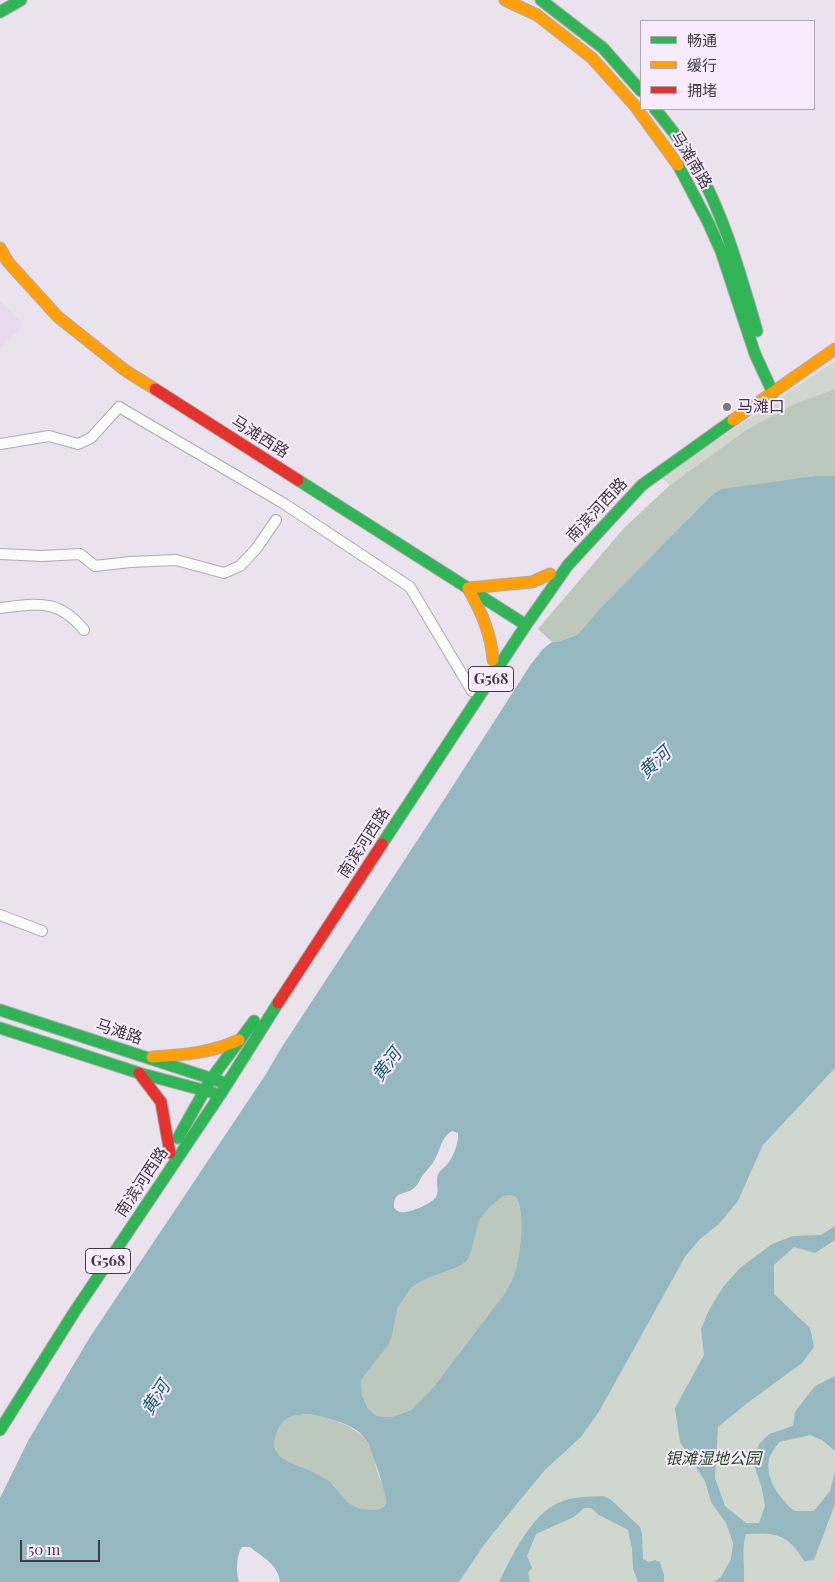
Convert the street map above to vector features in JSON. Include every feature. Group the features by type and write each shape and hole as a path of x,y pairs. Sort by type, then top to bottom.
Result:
{"main road":[{"path":"0,12 21,0"},
{"name":"马滩南路","path":"506,0 537,15 592,58 635,106 678,165 721,251 754,354 775,387"},
{"path":"541,0 603,48 640,91"},
{"name":"马滩南路","path":"656,110 679,139 704,182 731,245 775,387"},
{"name":"马滩西路","path":"0,248 8,262 58,317 126,371 522,623"},
{"name":"南滨河西路","path":"0,1414 67,1308 170,1153 211,1079 282,983 493,660 568,565 642,485 775,387 835,339"},
{"name":"南滨河西路","path":"0,1430 75,1311 228,1083 522,623 560,559 636,478 710,423 775,387 835,349"},
{"path":"493,660 487,627 480,608 468,588 532,582 550,574"},
{"name":"马滩路","path":"0,1010 228,1083"},
{"name":"马滩路","path":"0,1028 139,1073 220,1095"},
{"path":"143,1057 209,1052 224,1048 240,1040"},
{"path":"139,1073 161,1102 170,1153"}],"street":[{"path":"0,444 49,436 78,444 90,438 119,407 283,503 410,587 472,691"},
{"path":"0,554 42,556 80,554 95,566 176,560 224,573 240,566 256,549 276,520"},
{"path":"0,608 37,604 51,606 64,611 75,619 84,630"},
{"path":"0,915 42,931"}],"shaded area":[{"path":"0,301 24,324 0,349"},
{"path":"835,389 835,476 815,476 713,494 603,605 578,634 561,641 552,642 538,629 624,528 670,485 746,430 794,404"},
{"path":"511,1195 517,1198 521,1216 521,1237 516,1267 505,1293 432,1389 411,1410 392,1417 377,1416 368,1409 362,1395 361,1380 392,1336 398,1307 412,1287 426,1279 460,1266 467,1261 478,1220 503,1196"},
{"path":"307,1414 340,1422 356,1431 367,1442 386,1492 387,1499 383,1507 368,1510 351,1506 328,1480 280,1456 275,1447 275,1440 282,1423 292,1416"}],"green space":[{"path":"835,361 835,389 794,404 746,430 670,485 661,477"},
{"name":"银滩湿地公园","path":"835,1068 835,1582 459,1582 484,1545 545,1470 581,1437 600,1410 685,1257 700,1239 719,1224 738,1201 763,1145"}],"water":[{"name":"黄河","path":"815,476 835,476 835,1068 763,1145 738,1201 719,1224 700,1239 685,1257 600,1410 581,1437 545,1470 484,1545 459,1582 280,1582 276,1570 269,1562 250,1547 242,1547 237,1564 239,1582 0,1582 0,1498 28,1441 90,1337 266,1074 531,664 543,649 552,642 561,641 578,634 603,605 713,494 722,489","holes":["452,1131 458,1133 457,1144 448,1164 438,1174 438,1192 434,1200 414,1210 400,1212 394,1208 394,1202 398,1195 409,1191 417,1185 434,1161 445,1137","511,1195 517,1198 521,1216 520,1247 516,1267 505,1293 432,1389 411,1410 392,1417 377,1416 368,1409 362,1395 361,1380 388,1345 392,1336 398,1307 412,1287 426,1279 460,1266 467,1261 479,1220 503,1196","307,1414 335,1420 350,1426 361,1434 369,1445 385,1492 386,1503 384,1506 375,1510 351,1505 328,1480 280,1456 275,1447 277,1432 282,1423 292,1416"]},
{"path":"835,1226 835,1240 815,1253 794,1247 774,1265 774,1294 810,1328 814,1347 802,1363 718,1427 715,1478 725,1506 746,1523 759,1523 765,1506 753,1461 759,1444 769,1434 793,1426 795,1412 815,1386 835,1376 835,1451 822,1440 810,1435 779,1442 770,1457 768,1467 771,1481 775,1488 794,1511 814,1511 830,1491 835,1471 835,1504 814,1560 804,1561 792,1545 780,1537 766,1534 746,1534 743,1552 744,1582 713,1582 721,1577 731,1559 733,1543 726,1523 711,1502 705,1481 680,1442 675,1408 704,1355 701,1329 709,1310 723,1287 740,1268 772,1244 793,1236 821,1235"},
{"path":"604,1496 610,1499 640,1527 643,1559 649,1562 655,1560 660,1562 664,1582 638,1582 633,1569 632,1549 628,1530 599,1515 591,1508 584,1508 574,1517 536,1534 527,1556 532,1568 528,1573 530,1582 499,1582 523,1537 548,1509 569,1499"}],"traffic: fast":[{"path":"0,12 21,0"},
{"path":"541,0 603,48 640,90"},
{"path":"656,110 690,155 705,182 723,223 757,331"},
{"path":"678,165 721,251 755,354 773,393"},
{"path":"382,844 526,625 568,565 642,485 733,420"},
{"path":"298,480 526,625"},
{"path":"0,1430 75,1311 220,1095 278,1003"},
{"path":"0,1010 222,1082"},
{"path":"178,1138 211,1079 254,1021"},
{"path":"0,1028 139,1073 214,1093"}],"traffic: slow":[{"path":"505,0 537,15 592,58 635,106 678,165"},
{"path":"0,248 8,262 58,317 126,371 155,389"},
{"path":"733,420 835,349"},
{"path":"493,660 485,622 468,588 532,582 550,574"},
{"path":"152,1057 207,1051 239,1040"}],"traffic: jam":[{"path":"155,389 298,480"},
{"path":"278,1003 382,844"},
{"path":"139,1073 161,1102 170,1153"}],"place":[{"name":"马滩口","path":"727,407"}]}
